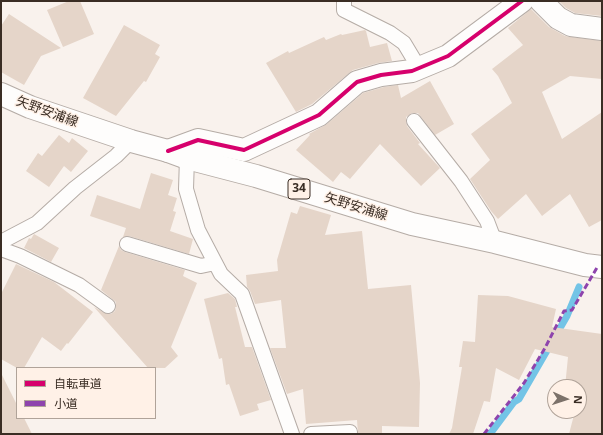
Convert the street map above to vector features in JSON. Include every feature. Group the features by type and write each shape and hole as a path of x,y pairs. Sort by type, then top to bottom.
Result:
{"main road":[{"path":"177,154 198,140 244,150 319,115 356,82 381,75 412,71 448,56 522,1"},
{"path":"541,1 558,18 572,25 602,29"},
{"name":"矢野安浦線","path":"1,94 30,107 131,141 256,176 412,224 495,242 585,265 602,266"}],"lane":[{"path":"344,1 344,10 390,33 404,43 419,68"},
{"path":"414,121 461,180 487,221 495,242"},
{"path":"1,242 37,223 75,188 116,156 131,141"},
{"path":"177,154 198,230 221,274 242,294 292,434"},
{"path":"127,244 201,266 215,263"},
{"path":"1,249 20,256 79,285 108,306"},
{"path":"311,434 350,432"}],"building":[{"path":"69,1 80,1 94,34 63,47 47,10"},
{"path":"559,1 602,1 602,16 575,13 566,8"},
{"path":"531,9 549,27 565,36 602,41 602,79 570,76 542,92 562,139 602,112 602,220 589,227 570,194 542,216 526,194 498,219 470,179 490,160 471,134 512,103 498,76 492,69 523,45 508,28"},
{"path":"9,14 61,48 41,56 24,85 1,72 1,26"},
{"path":"124,25 160,45 155,54 160,57 146,82 144,81 116,116 83,98"},
{"path":"365,30 370,47 387,43 392,61 353,70 312,104 296,112 266,63 288,51 289,53 324,37 326,40 341,34"},
{"path":"430,81 454,124 435,135 418,113 412,113 406,117 407,126 420,143 418,144 440,168 421,186 380,144 350,179 341,172 333,182 296,150 310,135 309,134 327,124 363,93 398,85 401,98"},
{"path":"59,135 69,143 72,138 88,151 71,172 64,166 49,187 26,171 38,153 42,156"},
{"path":"151,173 173,180 168,195 177,198 173,211 176,212 170,231 193,239 189,254 129,236 123,237 126,228 90,216 97,195 140,209"},
{"path":"300,206 331,215 325,235 362,231 368,289 411,285 420,383 419,427 382,426 382,434 358,434 357,420 306,424 303,389 287,394 270,348 286,348 281,300 255,304 247,287 246,275 278,271 277,260 291,212 297,214"},
{"path":"34,234 59,248 51,262 24,248 29,238 31,239"},
{"path":"119,246 121,250 125,252 185,270 183,276 197,283 171,347 178,356 165,368 147,367 94,307 107,314 111,314 115,311 116,302 101,290"},
{"path":"16,264 54,282 93,312 61,351 42,337 25,367 16,367 1,359 1,294"},
{"path":"228,293 235,299 237,307 235,307 245,347 252,347 271,400 257,404 259,410 240,416 229,384 226,385 222,358 219,359 204,299"},
{"path":"478,295 508,296 556,309 552,327 602,334 602,434 569,434 573,419 587,419 587,379 566,379 568,357 535,349 519,380 496,368 490,402 484,401 473,434 449,434 452,428 462,367 459,367 463,341 475,342"},
{"path":"1,373 16,403 16,419 24,419 32,434 1,434"}],"waterway":[{"path":"490,434 514,402 519,399 567,316 579,287"}],"marked path":[{"path":"484,434 524,383 545,348 564,311 572,310 598,266"}],"cycle path":[{"path":"168,151 198,140 244,150 319,115 357,82 381,75 412,71 448,56 522,1"}]}
